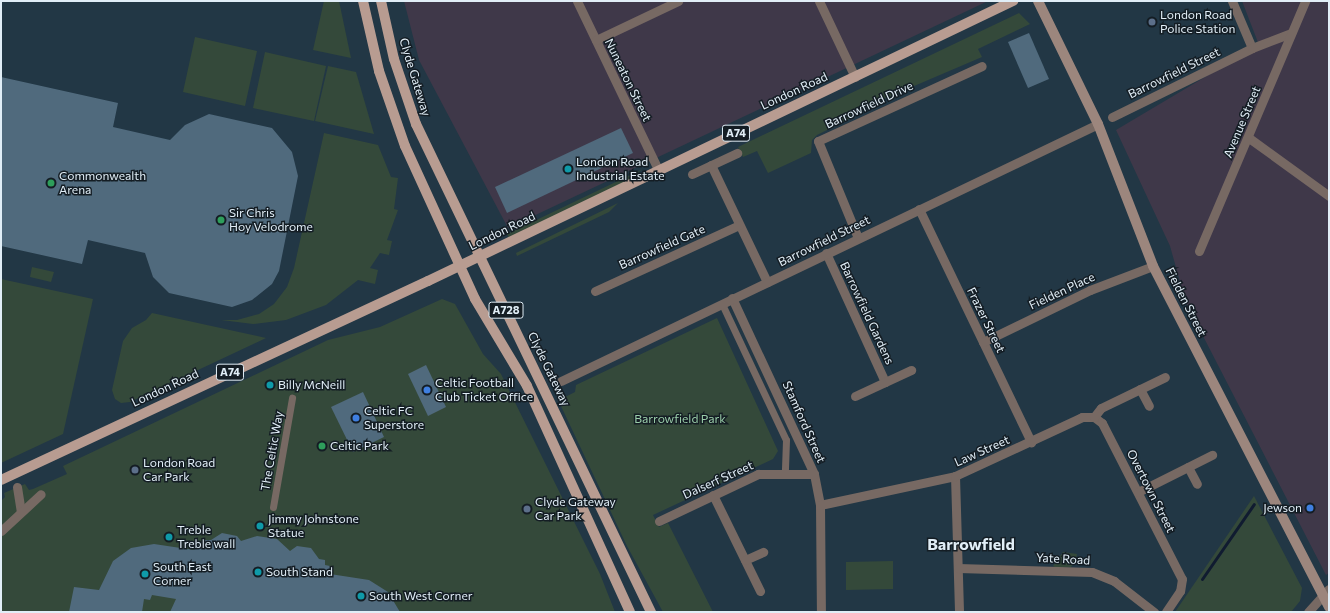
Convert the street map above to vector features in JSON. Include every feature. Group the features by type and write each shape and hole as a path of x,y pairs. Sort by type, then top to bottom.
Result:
{"main road":[{"name":"A728","path":"363,1 378,70 396,123 459,266 527,386 630,612"},
{"name":"Clyde Gateway","path":"381,1 394,59 416,124 651,612"},
{"name":"London Road","path":"1,480 459,266 658,169 1013,1"},
{"name":"Fielden Street","path":"1038,1 1098,124 1153,266 1326,592 1329,607"}],"street":[{"name":"Nuneaton Street","path":"577,1 658,169"},
{"path":"596,40 678,1"},
{"path":"819,1 855,77"},
{"path":"1232,1 1252,48"},
{"name":"Avenue Street","path":"1199,251 1249,138 1305,1"},
{"name":"Barrowfield Street","path":"1112,117 1252,48 1291,33"},
{"name":"Barrowfield Drive","path":"858,238 818,141 982,66"},
{"name":"Barrowfield Street","path":"561,381 1098,124"},
{"path":"1249,138 1329,196"},
{"path":"692,174 737,153"},
{"path":"711,165 767,282"},
{"name":"Frazer Street","path":"919,209 1031,442"},
{"name":"Barrowfield Gate","path":"595,291 740,226"},
{"name":"Barrowfield Gardens","path":"826,253 885,382"},
{"name":"Fielden Place","path":"983,342 1090,290 1153,266"},
{"name":"Stamford Street","path":"732,298 814,474 820,505 821,612"},
{"path":"722,304 786,440 785,474"},
{"name":"Barrowfield Gardens","path":"854,396 911,370"},
{"path":"1094,417 1101,408 1165,377"},
{"path":"1140,389 1149,406"},
{"name":"The Celtic Way","path":"273,507 292,398"},
{"name":"Law Street","path":"820,505 955,476 1082,417 1094,417"},
{"name":"Overtown Street","path":"1094,417 1102,424 1182,579 1180,591 1166,612"},
{"path":"1138,492 1212,455"},
{"path":"1188,467 1197,484"},
{"name":"Dalserf Street","path":"659,521 758,474 814,474"},
{"path":"955,476 959,612"},
{"path":"17,487 20,511"},
{"path":"1,530 20,511 41,494"},
{"path":"713,495 760,591"},
{"path":"745,560 763,552"},
{"name":"Yate Road","path":"958,568 1092,572 1114,581 1154,612"},
{"path":"1308,612 1326,592"}],"shaded area":[{"path":"404,1 988,1 508,228 419,60"},
{"path":"1242,1 1329,1 1329,573 1326,575 1186,303 1170,246 1116,130 1259,45"}],"green space":[{"path":"324,1 339,1 351,58 313,50"},
{"path":"1019,13 1030,24 978,49 982,57 858,110 855,116 817,135 812,140 811,153 768,173 757,151 743,157 738,147"},
{"path":"195,37 257,51 245,106 183,92"},
{"path":"265,52 326,66 314,121 253,108"},
{"path":"328,66 356,72 374,134 315,121"},
{"path":"324,133 378,145 391,177 398,178 394,209 398,210 387,240 392,241 389,255 380,253 370,268 378,270 375,284 358,280 326,305 286,320 253,324 221,320 237,320 259,314 274,304 287,287 294,268"},
{"path":"643,169 622,184 509,238 507,234"},
{"path":"618,203 609,212 517,256 516,253"},
{"path":"32,267 54,272 51,282 30,277"},
{"path":"1,279 93,299 63,434 1,463"},
{"name":"Celtic Park","path":"442,299 455,304 483,354 501,374 600,574 615,612 1,612 1,501 5,497 4,493 25,484 29,490 33,489 67,474 63,466 328,340 380,327"},
{"path":"152,313 266,338 130,402 121,403 115,399 112,390 123,341 132,328 146,320"},
{"name":"Barrowfield Park","path":"717,318 778,451 773,459 653,515 659,527 668,523 713,612 663,612 627,546 560,404 563,398 575,392 576,385"},
{"path":"1254,496 1302,588 1300,601 1291,612 1175,612"},
{"path":"1063,552 1077,554 1075,562 1071,567 1057,568 1053,566"},
{"path":"893,561 893,589 846,590 846,562"}],"building":[{"path":"1029,33 1049,79 1028,88 1008,42"},
{"path":"1,77 118,103 113,127 170,140 185,125 209,114 272,128 292,152 298,176 279,271 272,284 252,300 232,307 169,293 153,277 145,253 88,240 82,264 1,246"},
{"name":"London Road Industrial Estate","path":"621,128 633,153 507,213 495,187"},
{"name":"Celtic Football Club Ticket Office","path":"426,365 446,407 428,416 408,374"},
{"name":"Celtic FC Superstore","path":"363,392 384,437 353,452 331,407"},
{"path":"222,533 237,536 241,541 257,536 277,539 290,551 297,546 311,548 319,559 325,560 325,565 330,566 330,574 369,580 388,592 400,612 170,612 176,599 152,595 150,600 144,599 142,612 69,612 74,587 99,590 113,561 131,548 154,544 194,550 197,545 204,545 205,540 211,540"}],"waterway":[{"path":"1202,579 1254,504"}],"place":[{"name":"London Road Police Station","path":"1152,22"},
{"name":"London Road Industrial Estate","path":"568,169"},
{"name":"Commonwealth Arena","path":"51,183"},
{"name":"Sir Chris Hoy Velodrome","path":"221,220"},
{"name":"Billy McNeill","path":"270,385"},
{"name":"Celtic Football Club Ticket Office","path":"427,390"},
{"name":"Celtic FC Superstore","path":"356,418"},
{"name":"Celtic Park","path":"322,446"},
{"name":"London Road Car Park","path":"135,470"},
{"name":"Jewson","path":"1310,508"},
{"name":"Clyde Gateway Car Park","path":"527,509"},
{"name":"Jimmy Johnstone Statue","path":"260,526"},
{"name":"Treble Treble wall","path":"169,537"},
{"name":"South Stand","path":"258,572"},
{"name":"South East Corner","path":"145,574"},
{"name":"South West Corner","path":"361,596"}],"district":[{"name":"Barrowfield","path":"971,544"}]}
